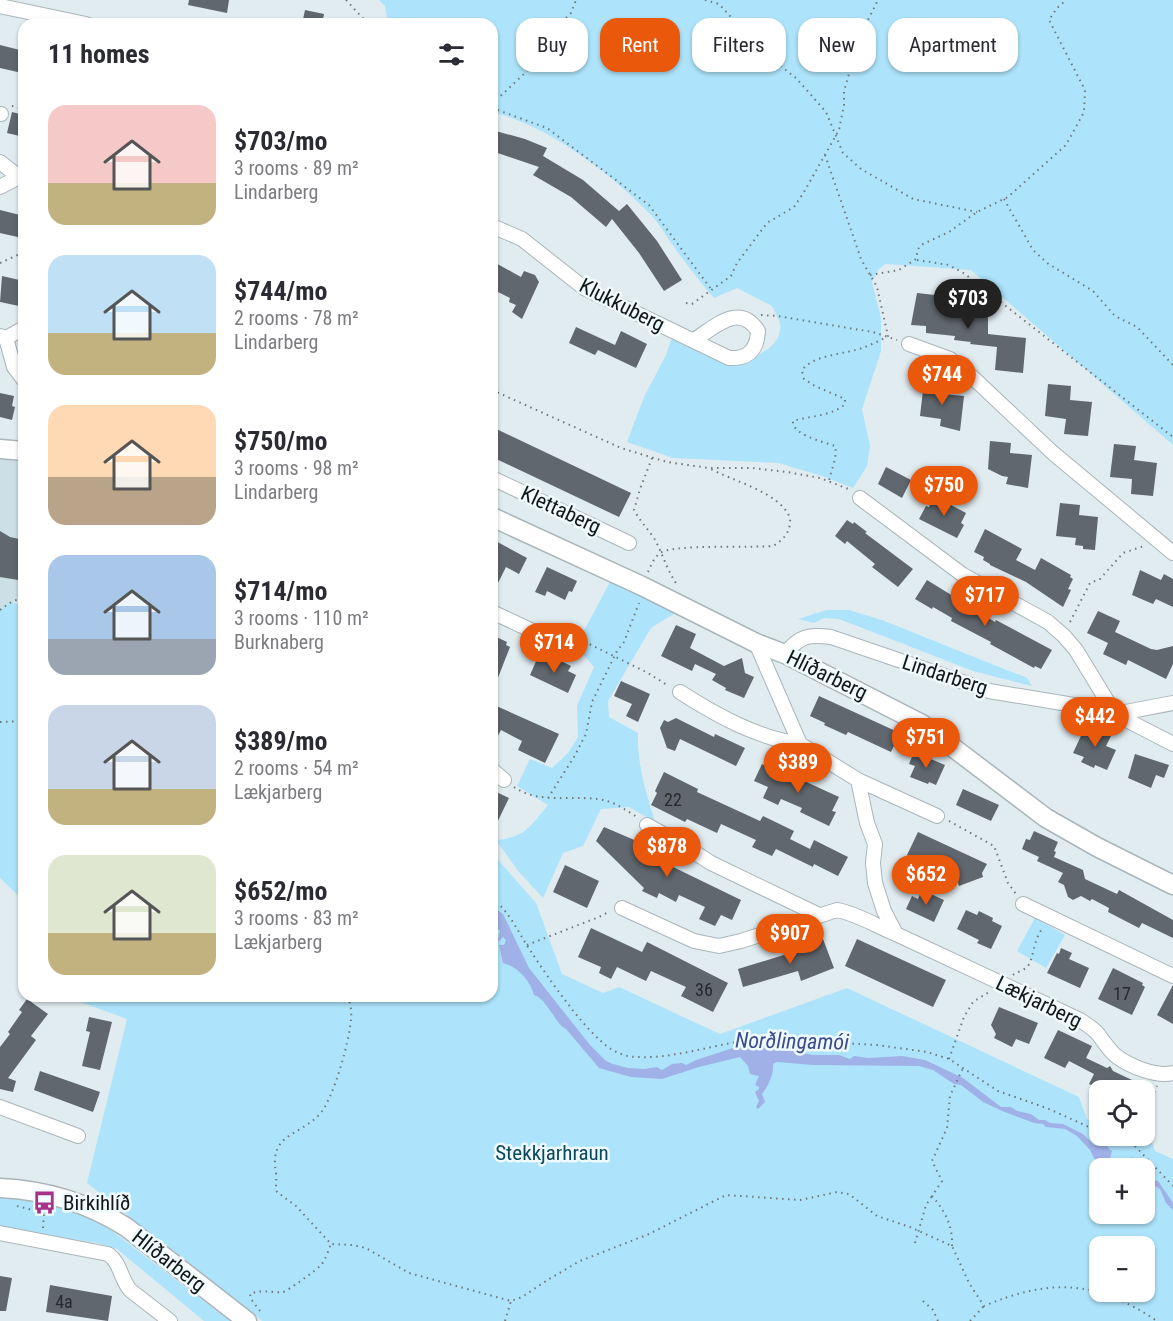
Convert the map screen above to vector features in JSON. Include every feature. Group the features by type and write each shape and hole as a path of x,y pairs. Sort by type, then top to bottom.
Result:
{"street":[{"path":"0,6 57,18"},
{"path":"0,162 18,177"},
{"path":"0,187 18,180"},
{"name":"Klukkuberg","path":"498,229 522,239 584,288 729,358 739,359 748,355 755,347 758,331 752,321"},
{"path":"694,340 729,318 744,318 752,321"},
{"path":"18,331 3,337 18,372"},
{"path":"909,345 951,359 1053,453 1167,549"},
{"path":"0,449 18,451"},
{"name":"Klettaberg","path":"498,481 629,543"},
{"path":"860,498 963,575 1048,622 1076,650 1115,714"},
{"name":"Hlíðarberg","path":"498,520 640,592 785,654 922,724 1046,818 1097,847 1173,885"},
{"path":"498,615 537,633"},
{"name":"Lindarberg","path":"785,654 795,641 814,634 831,637 989,691 1115,714 1173,744"},
{"path":"756,643 800,744"},
{"path":"680,692 711,711 759,733 800,744 858,780 937,816"},
{"name":"Lindarberg","path":"1115,714 1173,703"},
{"path":"498,775 504,780"},
{"path":"858,780 867,823 875,844 873,863 875,883 884,911 896,934"},
{"path":"647,825 711,863 819,915"},
{"path":"1023,904 1173,976"},
{"name":"Lækjarberg","path":"622,908 694,941 720,946 837,910 852,913 870,924 1006,980 1080,1020 1097,1033 1116,1056 1167,1074"},
{"path":"0,1107 78,1136"},
{"name":"Hlíðarberg","path":"0,1183 9,1189 71,1201 112,1218 253,1319"},
{"path":"0,1233 108,1254 116,1259 130,1290 170,1321"}],"path":[{"path":"346,0 362,18"},
{"path":"498,100 527,71 559,25 571,13 576,0"},
{"path":"705,0 719,4 764,53 796,78 825,112 843,153 861,169 913,199 977,212"},
{"path":"686,303 692,304 731,276 737,263 767,224 794,207 837,135 844,105 844,91 854,57 878,0"},
{"path":"916,259 918,249 923,244 949,232 977,212 1004,199 1066,145 1084,112 1085,90 1049,20 1066,0"},
{"path":"498,108 547,128 649,205 712,290"},
{"path":"825,155 861,259 877,287 888,336"},
{"path":"1004,199 1033,250 1047,263 1093,291 1115,316 1137,327 1173,364"},
{"path":"0,263 18,255"},
{"path":"870,275 898,270 916,259 949,265 965,274 1173,437"},
{"path":"752,321 759,315 777,316 873,332 909,345"},
{"path":"829,481 832,465 837,455 835,446 801,433 792,425 793,421 839,410 845,404 844,399 804,379 802,371 808,364 828,356 861,349 888,336"},
{"path":"498,393 595,437 652,458 709,468 769,469 806,475 850,489 860,498"},
{"path":"652,458 634,510 642,526 653,537 670,575 684,591"},
{"path":"548,798 586,734 592,702 634,620 640,592 652,562 666,550 773,546 787,535 790,518 780,504 709,468"},
{"path":"1064,636 1090,584 1100,579 1123,553 1144,546 1167,549"},
{"path":"0,610 10,602 18,600"},
{"path":"537,633 563,632 616,657 680,692"},
{"path":"0,722 18,721"},
{"path":"504,780 520,791 548,798 607,801 620,806 647,825"},
{"path":"937,816 994,846 1011,888 1023,904"},
{"path":"498,903 507,911 552,981 590,1030 607,1046 624,1055 660,1056 760,1039 889,1047 927,1052 949,1059 998,1091 1049,1109 1089,1127"},
{"path":"527,945 599,917 610,910 622,908"},
{"path":"949,1059 964,1017 973,1002 1026,967 1032,957 1035,939"},
{"path":"349,1002 350,1028 327,1103 318,1116 279,1144 274,1159 277,1192 296,1206 332,1244 366,1248 409,1273 511,1301 522,1297 580,1261 649,1234 726,1195 800,1200 843,1193 853,1196 877,1216 952,1246"},
{"path":"915,1243 926,1205 942,1181 932,1158 947,1128 950,1096 963,1068"},
{"path":"1155,1095 1167,1074"},
{"path":"1135,1146 1173,1186"},
{"path":"932,1196 946,1214 952,1246 966,1277 984,1306"},
{"path":"42,1241 45,1204"},
{"path":"253,1319 260,1309 251,1299 250,1294 258,1291 284,1292 291,1289 322,1264 332,1244"},
{"path":"970,1321 984,1306 1010,1295 1030,1290 1079,1288 1122,1301 1157,1321"},
{"path":"923,1300 933,1310 938,1321"},
{"path":"505,1321 511,1301"}],"shaded area":[{"path":"0,459 18,461 18,598 0,612"},
{"path":"498,911 503,914 529,968 590,1045 606,1061 613,1064 628,1068 657,1067 662,1070 672,1064 686,1065 733,1048 748,1047 782,1049 813,1055 839,1055 850,1059 854,1056 868,1058 902,1056 925,1060 963,1078 1001,1107 1011,1107 1031,1114 1039,1120 1063,1124 1083,1134 1089,1140 1089,1146 1107,1146 1112,1151 1110,1158 1094,1158 1077,1136 1065,1129 1046,1127 1002,1111 983,1102 961,1085 954,1084 933,1070 919,1066 813,1065 777,1062 773,1064 773,1072 762,1094 765,1102 758,1109 756,1107 759,1101 755,1092 759,1087 755,1085 759,1076 750,1074 748,1066 740,1057 662,1079 631,1077 599,1068 543,1002 534,995 523,975 503,963 499,945 504,945 506,940 503,937 498,942"},
{"path":"1155,1180 1158,1181 1173,1203 1173,1210 1166,1203 1160,1189 1155,1186"}],"green space":[{"path":"379,0 1173,0 1173,445 971,270 885,264 878,270 872,282 881,318 881,351 862,409 870,446 867,466 853,488 778,463 673,458 627,442 644,397 666,355 673,334 708,355 738,365 766,350 777,339 780,324 772,306 737,288 714,298 653,218 617,183 556,139 513,118 498,114 498,18 387,18 385,6"},
{"path":"611,580 675,613 651,628 608,701 609,717 638,733 645,789 655,822 629,807 601,809 583,846 563,853 543,898 519,872 498,840 514,837 526,830 548,805 517,786 530,759 552,768 568,753 578,737 577,706 594,667 576,646"},
{"path":"11,602 18,604 18,895 0,878 0,610"},
{"path":"827,610 849,610 882,620 1027,678 1032,686 973,671 839,619 824,618 814,623 798,619"},
{"name":"Stekkjarhraun","path":"498,860 536,903 562,974 603,993 619,987 720,1034 847,988 1079,1097 1089,1120 1089,1146 1153,1146 1155,1151 1173,1159 1173,1321 262,1321 87,1183 127,1019 80,1002 498,1002"},
{"path":"1035,918 1065,935 1046,968 1017,951"},
{"path":"0,1196 66,1209 104,1225 230,1321 204,1321 117,1249 98,1243 0,1230"}],"building":[{"path":"189,0 229,0 227,13 188,5"},
{"path":"305,10 324,14 323,18 303,18"},
{"path":"0,45 18,50 18,72 0,68"},
{"path":"12,112 18,114 18,136 7,133"},
{"path":"498,132 547,148 543,156 583,180 619,211 627,204 657,241 682,280 664,291 639,253 612,219 606,227 571,197 533,175 539,167 498,153"},
{"path":"0,210 18,214 18,237 0,233"},
{"path":"498,264 521,277 524,271 535,275 539,282 522,319 512,312 516,305 509,302 510,298 498,292"},
{"path":"2,276 18,280 18,306 0,302"},
{"path":"917,293 944,296 943,307 982,309 988,312 988,334 1026,338 1023,373 995,370 997,347 954,340 955,336 926,333 926,326 911,325"},
{"path":"576,327 615,345 621,331 647,344 636,368 598,350 595,355 569,343"},
{"path":"924,382 945,385 944,394 964,396 960,431 940,426 941,419 920,416"},
{"path":"1048,384 1071,386 1070,400 1092,402 1088,436 1064,434 1066,419 1045,416"},
{"path":"0,393 14,396 12,406 15,407 12,420 0,417"},
{"path":"498,430 631,493 619,517 498,460"},
{"path":"990,441 1011,443 1010,453 1032,455 1028,488 1006,484 1008,477 988,469"},
{"path":"1114,444 1136,446 1134,460 1157,463 1153,496 1131,494 1132,479 1110,477"},
{"path":"886,467 911,480 902,498 878,484"},
{"path":"934,496 966,513 961,523 964,525 957,538 919,519 926,506 929,507"},
{"path":"1060,503 1080,505 1079,515 1098,517 1095,550 1083,549 1083,546 1075,545 1076,538 1056,536"},
{"path":"847,520 853,524 854,522 913,569 898,587 872,567 875,564 847,541 845,544 835,536"},
{"path":"985,529 1022,549 1016,560 1035,570 1041,558 1071,575 1073,579 1068,589 1071,590 1063,607 1026,582 990,565 983,560 984,557 974,552"},
{"path":"0,531 18,539 18,580 0,577"},
{"path":"498,542 527,558 519,574 506,567 498,583"},
{"path":"547,567 577,581 565,600 547,591 545,596 535,592"},
{"path":"1140,570 1161,580 1164,574 1173,579 1173,607 1156,599 1153,604 1132,595"},
{"path":"927,580 995,622 996,620 1052,650 1041,669 1035,666 1034,668 990,644 991,642 951,621 952,618 915,599"},
{"path":"1098,611 1120,621 1115,632 1151,649 1157,650 1173,646 1173,664 1166,679 1128,660 1126,665 1103,654 1108,643 1087,633"},
{"path":"676,625 696,634 690,648 724,666 742,658 745,673 754,677 744,698 725,690 726,688 712,680 716,674 695,664 692,671 661,656"},
{"path":"498,638 507,642 506,645 510,647 498,678"},
{"path":"538,657 556,666 559,660 571,666 568,671 576,675 568,693 530,675"},
{"path":"621,681 650,694 638,722 626,716 632,704 614,696"},
{"path":"819,696 900,733 891,752 848,732 846,735 810,716"},
{"path":"498,707 559,734 545,763 518,750 522,741 501,730 498,736"},
{"path":"676,718 714,737 715,734 745,748 736,766 680,739 675,751 667,748 660,728 664,720 668,722"},
{"path":"1086,725 1111,736 1106,746 1116,750 1107,770 1095,765 1094,768 1081,762 1084,757 1073,753"},
{"path":"914,752 945,765 936,785 910,777 915,766 909,764"},
{"path":"1135,754 1169,765 1164,778 1156,775 1151,788 1128,778"},
{"path":"762,764 773,769 774,767 839,797 832,811 836,812 829,826 800,812 802,808 781,799 778,805 763,798 768,787 754,781"},
{"path":"664,772 698,789 697,792 760,821 763,816 794,831 790,839 810,849 814,840 848,857 838,876 776,849 772,856 752,847 756,840 721,824 717,833 687,819 685,822 651,805"},
{"path":"963,789 999,805 991,821 956,805"},
{"path":"498,793 509,798 498,821"},
{"path":"604,827 639,842 636,849 741,900 732,920 721,915 715,926 699,919 705,907 679,895 676,902 659,893 657,898 642,891 644,888 596,841"},
{"path":"1034,831 1058,842 1054,857 1083,870 1085,879 1117,894 1119,890 1173,920 1173,938 1142,923 1139,928 1108,912 1109,908 1092,899 1090,901 1081,896 1073,900 1068,897 1064,885 1058,882 1063,873 1037,861 1039,857 1022,849 1026,839 1030,840"},
{"path":"918,832 987,864 982,873 983,877 959,886 957,880 948,877 949,875 907,855"},
{"path":"565,865 599,881 587,908 553,892"},
{"path":"922,890 944,900 934,922 906,909 912,896 918,899"},
{"path":"966,910 977,915 979,911 1002,926 991,949 977,943 979,940 957,929"},
{"path":"591,928 642,952 647,942 728,983 713,1012 681,996 686,987 651,971 646,981 617,967 611,979 599,973 601,967 578,957"},
{"path":"823,939 834,968 801,981 798,971 743,987 738,969 787,954 787,952"},
{"path":"857,939 946,980 933,1007 845,966"},
{"path":"1061,948 1072,953 1069,959 1089,968 1080,988 1047,973"},
{"path":"1113,968 1143,983 1145,987 1132,1015 1098,999"},
{"path":"1173,985 1173,1024 1157,1015"},
{"path":"25,1002 31,1002 48,1014 31,1036 36,1040 8,1078 16,1081 13,1092 0,1089 0,1047 22,1012 19,1010"},
{"path":"999,1007 1038,1023 1029,1044 1016,1039 1012,1047 994,1038 996,1034 991,1025"},
{"path":"89,1017 112,1022 100,1070 82,1066 90,1032 86,1031"},
{"path":"1058,1030 1092,1046 1086,1058 1107,1068 1110,1066 1113,1071 1132,1080 1091,1080 1094,1074 1069,1061 1065,1068 1044,1058"},
{"path":"40,1071 100,1092 93,1112 34,1090"},
{"path":"0,1276 12,1278 6,1311 0,1311"},
{"path":"50,1285 112,1296 108,1321 46,1312"}],"place":[{"name":"Birkihlíð","path":"45,1203"}],"water label":[{"name":"Norðlingamói","path":"792,1041"}]}
